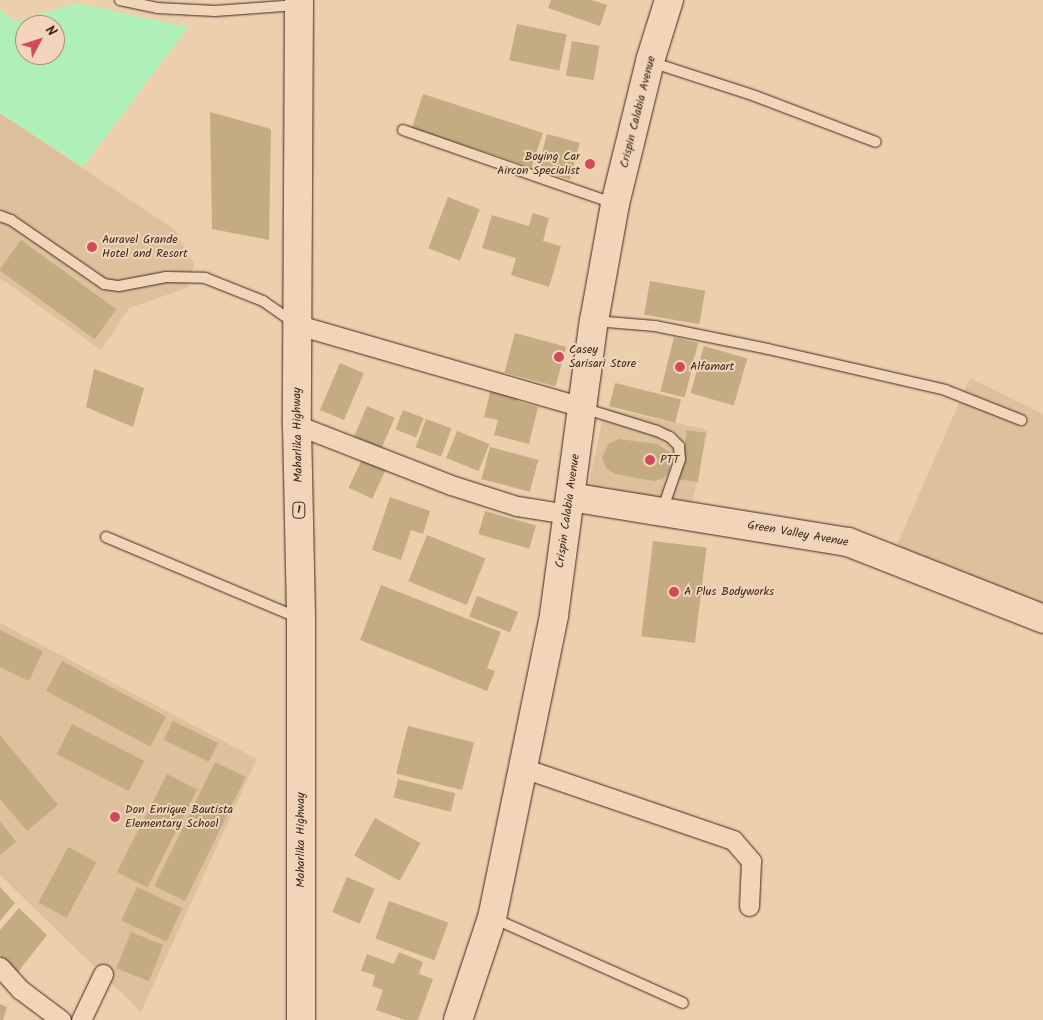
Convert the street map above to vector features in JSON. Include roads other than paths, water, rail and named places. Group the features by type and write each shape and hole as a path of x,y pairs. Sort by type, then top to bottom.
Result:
{"main road":[{"name":"Crispin Calabia Avenue","path":"458,1020 492,918 554,615 594,321 616,204 650,62 669,0"},
{"name":"Maharlika Highway","path":"299,2 297,426 301,619 301,1020"},
{"name":"Green Valley Avenue","path":"569,505 662,511 848,542 1043,619"}],"street":[{"path":"298,325 582,408"},
{"path":"297,426 451,486 517,506 569,505"},
{"path":"523,768 733,840 751,861 749,906"},
{"path":"0,966 21,990 61,1020"},
{"path":"81,1020 103,974"}],"lane":[{"path":"120,0 157,8 215,11 299,2"},
{"path":"650,62 755,96 876,142"},
{"path":"403,130 616,204"},
{"path":"0,216 11,220 104,284 119,286 166,277 205,278 263,301 298,325"},
{"path":"594,321 655,326 768,349 945,390 1021,420"},
{"path":"582,408 657,431 670,437 679,446 680,459 662,511"},
{"path":"106,537 301,619"},
{"path":"492,918 683,1003"}],"place":[{"name":"Boying Car Aircon Specialist","path":"590,164"},
{"name":"Auravel Grande Hotel and Resort","path":"92,247"},
{"name":"Casey Sarisari Store","path":"559,357"},
{"name":"Alfamart","path":"680,367"},
{"name":"PTT","path":"650,460"},
{"name":"A Plus Bodyworks","path":"674,592"},
{"name":"Don Enrique Bautista Elementary School","path":"115,817"}]}
